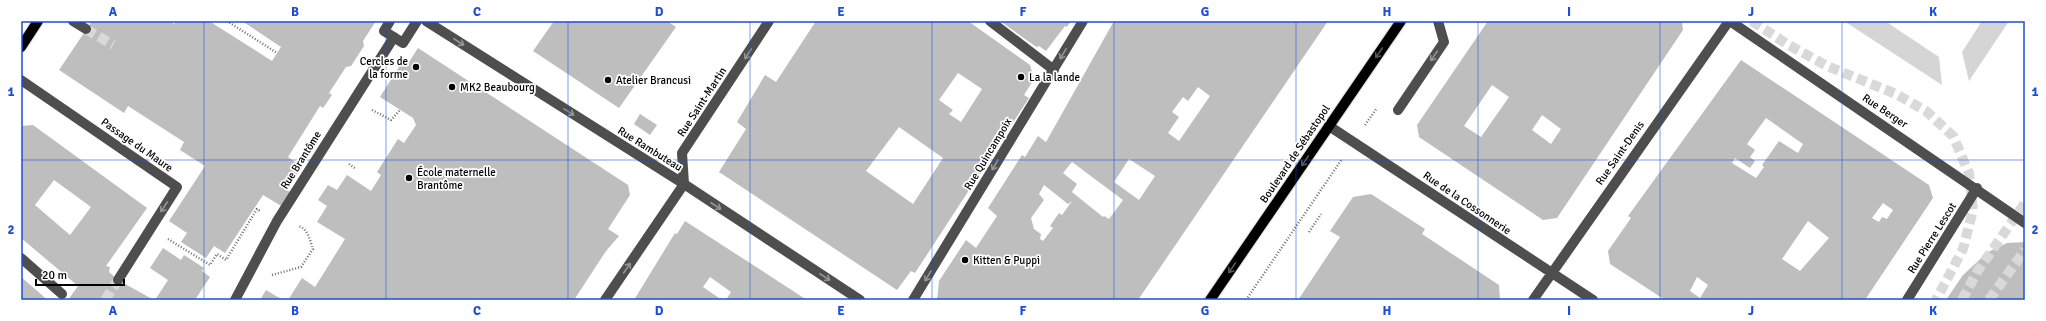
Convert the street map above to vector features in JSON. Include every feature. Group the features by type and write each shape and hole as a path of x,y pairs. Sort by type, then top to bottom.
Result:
{"main road":[{"path":"21,47 38,21"},
{"name":"Boulevard de Sébastopol","path":"1210,300 1401,21"}],"street":[{"path":"74,21 86,29"},
{"path":"390,21 384,31 403,43 417,21"},
{"name":"Rue Rambuteau","path":"426,21 684,184 860,300"},
{"name":"Rue Saint-Martin","path":"684,184 682,153 769,21"},
{"path":"990,21 1054,70"},
{"name":"Rue Quincampoix","path":"913,300 1083,21"},
{"path":"1398,110 1444,42 1438,21"},
{"name":"Rue Berger","path":"1729,21 1977,188 2025,223"},
{"name":"Rue Saint-Denis","path":"1533,300 1550,273 1729,21"},
{"name":"Rue Brantôme","path":"235,300 277,221 394,37"},
{"name":"Passage du Maure","path":"21,80 177,187 118,280"},
{"name":"Rue de la Cossonnerie","path":"1329,126 1593,300"},
{"path":"605,300 684,184"},
{"name":"Rue Pierre Lescot","path":"1907,300 1977,188"},
{"path":"21,258 62,294"}],"path":[{"path":"227,21 277,53"},
{"path":"353,100 391,120 400,110"},
{"path":"349,164 356,169"},
{"path":"151,228 210,266 217,254 226,260 254,214"},
{"path":"1309,232 1321,214"},
{"path":"250,271 274,275 300,267 313,249 308,234 302,226"}],"shaded area":[{"path":"1844,21 1885,21 1939,57 1942,85"},
{"path":"1982,21 2009,21 1969,81 1962,52"}],"building":[{"path":"92,21 169,21 174,24 176,21 209,21 272,61 281,47 242,21 376,21 363,41 364,46 351,66 346,67 329,93 332,95 323,108 320,106 288,157 302,167 287,190 292,193 283,207 263,195 225,253 214,246 206,258 181,242 187,233 169,221 205,166 180,150 184,142 128,106 124,113 59,70"},
{"name":"Atelier Brancusi","path":"554,21 667,21 676,27 619,108 533,51"},
{"path":"816,21 968,21 1030,65 1034,79 1024,95 1029,98 915,273 911,271 897,290 719,172 746,129 737,122 765,75 776,82","holes":["958,73 982,89 961,122 949,114 953,110 939,100","899,127 943,158 913,204 866,171"]},
{"path":"1000,21 1071,21 1067,27 1065,26 1046,51 1039,46 1035,46"},
{"path":"1114,21 1328,21 1138,300 937,300 939,281 966,240 976,248 997,216 988,208 1022,155 1025,157 1038,136 1046,142","holes":["1198,87 1210,96 1179,141 1168,133 1179,117 1172,112 1183,97 1188,101","1129,159 1155,176 1139,200 1114,182","1072,162 1123,200 1109,219 1104,216 1103,217 1072,192 1077,184 1063,173","1044,185 1068,204 1072,201 1062,215 1059,213 1050,226 1053,228 1043,241 1040,239 1041,234 1034,229 1031,218 1044,200 1039,194"]},
{"path":"1488,21 1682,21 1683,30 1557,218 1543,220 1419,137 1417,125","holes":["1492,85 1509,97 1481,137 1464,126","1542,115 1561,129 1551,144 1532,130"]},
{"path":"418,48 628,185 630,195 608,229 619,236 606,251 574,300 288,300 302,278 315,287 345,239 317,222 327,206 318,200 328,185 337,190 347,175 371,191 381,175 377,172 398,139 404,143 416,125 413,118 380,97 404,59 409,62"},
{"path":"1741,60 1929,185 1933,198 1865,300 1665,300 1610,264 1608,251 1631,218 1628,216","holes":["1766,118 1803,144 1798,153 1779,141 1762,165 1764,167 1756,178 1732,163 1735,158 1750,168 1755,161 1750,157 1755,150 1747,144","1883,203 1893,210 1887,219 1882,217 1879,222 1872,218","1808,221 1829,238 1800,271 1782,259","1697,277 1708,285 1700,298 1690,291"]},
{"path":"640,114 657,125 650,135 634,124"},
{"path":"33,125 147,208 106,266 110,267 109,272 118,280 154,300 68,300 78,286 21,238 21,126","holes":["54,180 91,207 70,235 35,205"]},
{"path":"1371,194 1425,229 1422,234 1499,285 1500,300 1298,300 1340,237 1330,231 1353,197"},
{"path":"685,221 807,300 726,300 731,292 710,277 703,287 722,300 634,300 675,233 677,234"},
{"path":"2025,242 2025,300 1946,300 1963,275 1988,252 2007,243"},
{"path":"163,248 181,260 184,255 204,268 202,271 210,277 195,300 155,300 168,280 150,268"},
{"path":"21,277 42,295 47,300 21,300"},
{"path":"266,290 276,296 284,300 260,300"}],"tunnel":[{"path":"1752,21 1787,44 1827,66 1896,94 1926,111 1953,136 1969,173 1973,210 1963,249 1936,300"},
{"path":"86,29 113,45"},
{"path":"1962,300 1977,272 2025,203"},
{"path":"1989,300 2025,250"},
{"path":"105,300 118,280"}],"place":[{"name":"Cercles de la forme","path":"416,67"},
{"name":"La la lande","path":"1021,77"},
{"name":"Atelier Brancusi","path":"608,80"},
{"name":"MK2 Beaubourg","path":"452,87"},
{"name":"École maternelle Brantôme","path":"409,178"},
{"name":"Kitten & Puppi","path":"965,260"}]}
